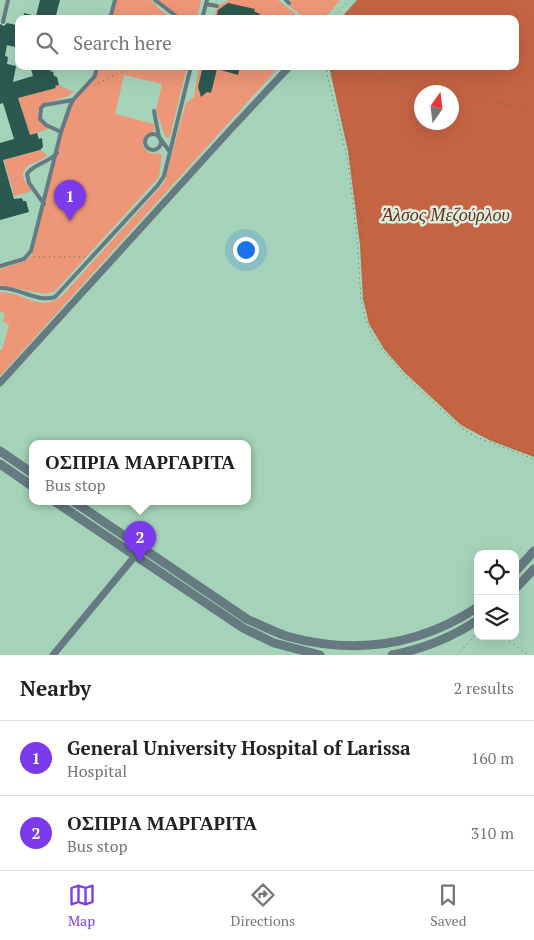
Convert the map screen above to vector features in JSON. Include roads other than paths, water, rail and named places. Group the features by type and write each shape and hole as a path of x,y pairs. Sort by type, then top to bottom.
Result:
{"street":[{"path":"0,384 286,70"},
{"path":"0,451 29,471"},
{"path":"0,464 29,484"},
{"path":"60,505 243,628 285,647 320,655"},
{"path":"79,505 247,619 302,640 332,646 350,647 397,643 446,627 474,610"},
{"path":"519,568 534,551"},
{"path":"53,655 135,556"},
{"path":"519,584 534,568"},
{"path":"392,655 430,645 474,622"}],"lane":[{"path":"2,22 8,0"},
{"path":"111,15 115,0"},
{"path":"156,0 175,15"},
{"path":"203,15 207,2 218,6"},
{"path":"0,266 26,258 31,251 61,132 73,100 95,76 96,70"},
{"path":"0,288 9,288 45,298 52,298 58,294 158,185 164,176 190,70"},
{"path":"61,132 46,125 40,119 41,108 44,105 73,100"},
{"path":"154,111 159,137 161,144 154,150 147,148 145,140 153,134 159,137 170,152"},
{"path":"44,204 29,183 27,174 33,167 51,159 57,152"}],"place":[{"name":"General University Hospital of Larissa","path":"70,221"},
{"name":"ΟΣΠΡΙΑ ΜΑΡΓΑΡΙΤΑ","path":"140,562"}],"park label":[{"name":"Άλσος Μεζούρλου","path":"446,214"}]}
